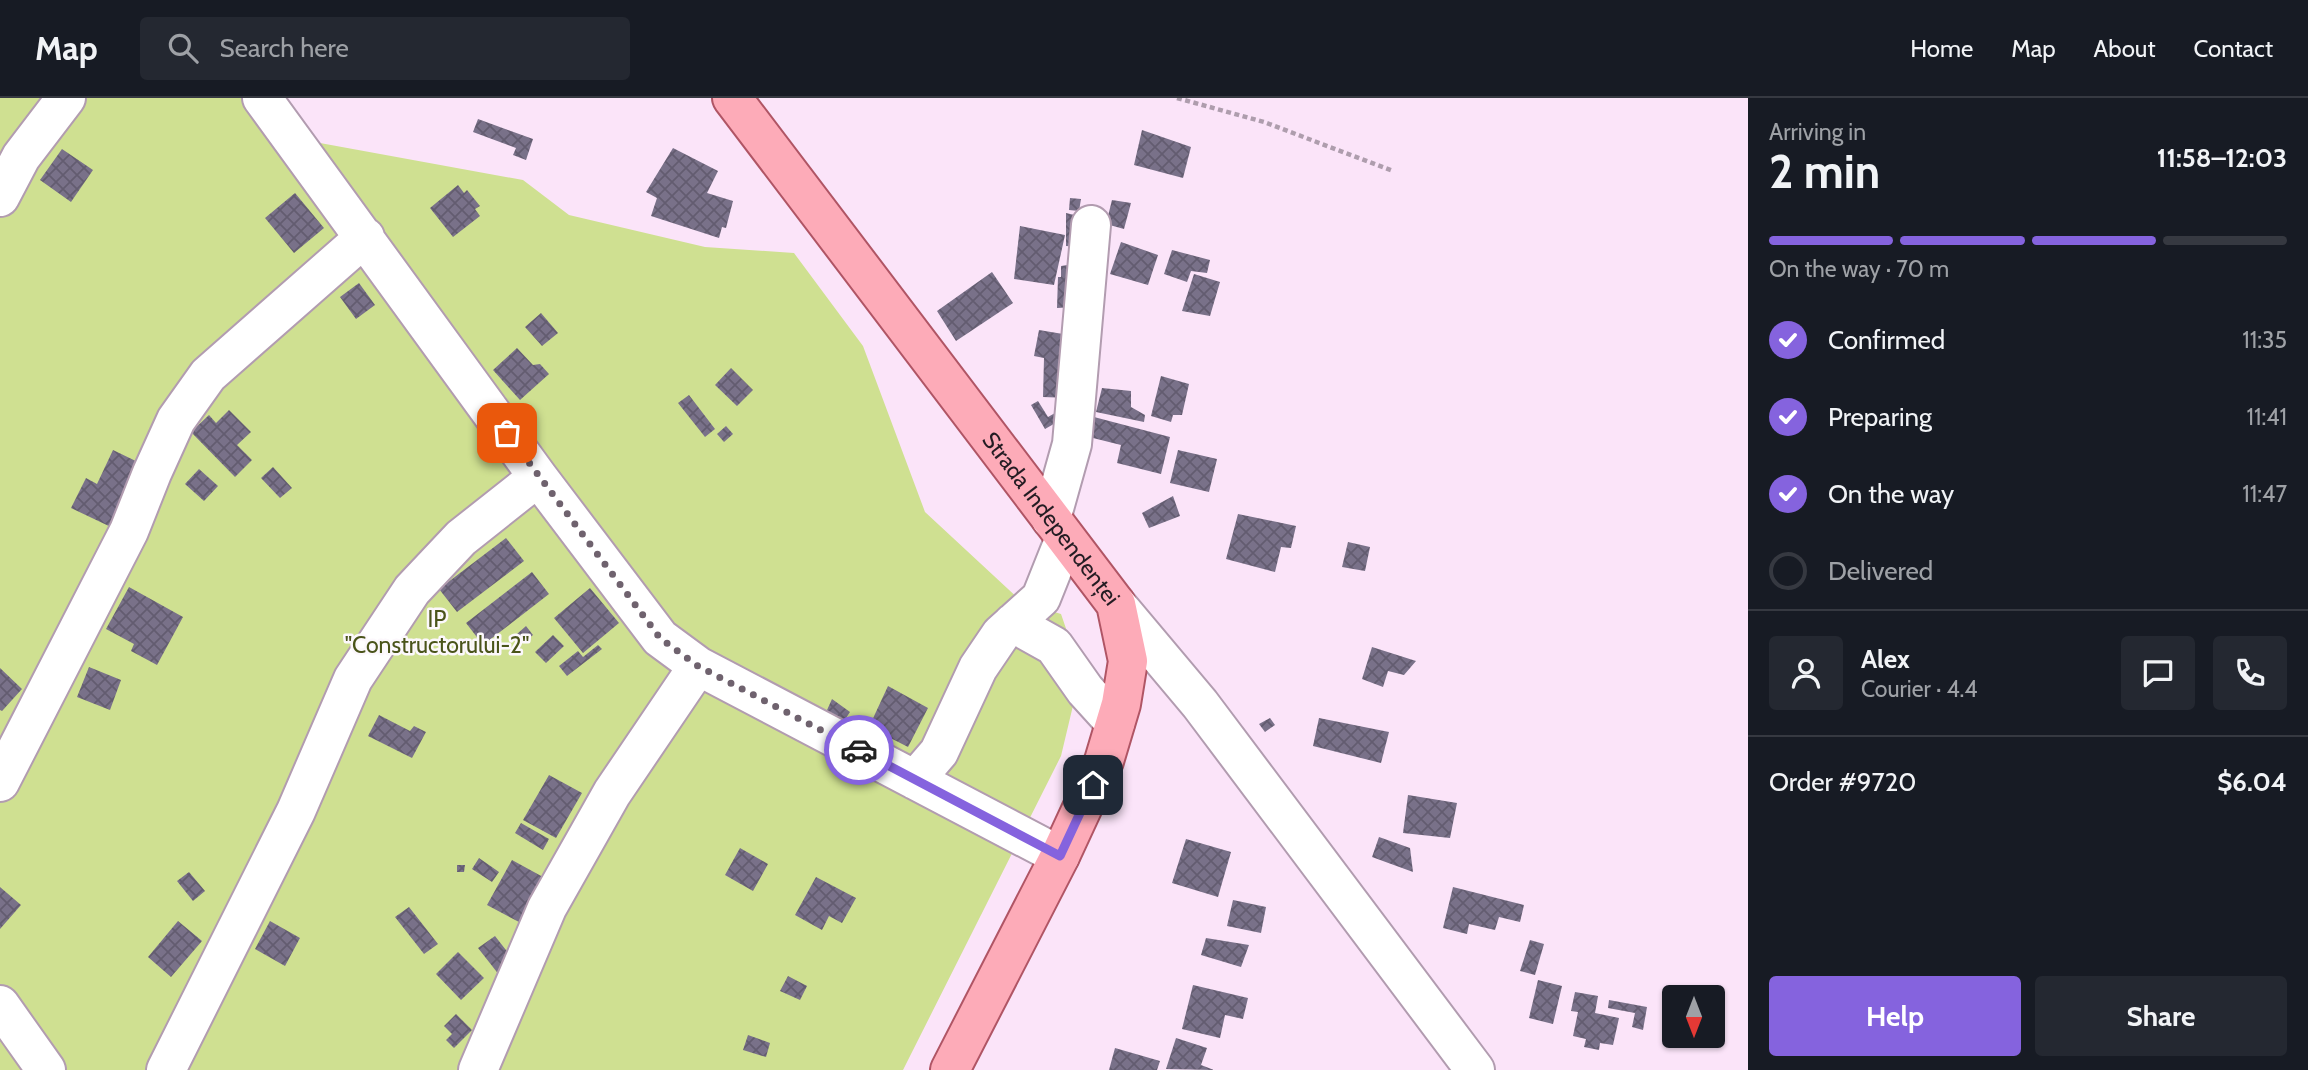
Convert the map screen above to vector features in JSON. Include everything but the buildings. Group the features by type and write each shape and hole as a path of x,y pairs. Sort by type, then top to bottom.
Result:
{"main road":[{"name":"Strada Independenței","path":"732,98 1116,604 1128,660 1121,704 1104,761 1060,856 950,1070"}],"street":[{"path":"0,197 21,157 66,98"},
{"path":"262,98 538,477 660,638 698,666 1060,856"},
{"path":"915,780 939,752 978,668 1001,634 1041,598 1058,529 1072,444 1091,225"},
{"path":"0,782 129,531 176,420 208,374 365,237"},
{"path":"166,1070 296,811 353,679 412,590 460,538 538,477"},
{"path":"1116,604 1199,704 1475,1070"},
{"path":"1013,623 1054,646 1085,690 1115,723"},
{"path":"478,1070 547,908 611,793 698,666"},
{"path":"0,1005 46,1070"}],"path":[{"path":"1177,98 1264,122 1393,171"}],"green space":[{"name":"IP \"Constructorului-2\"","path":"0,98 282,98 320,143 523,180 569,215 705,247 794,253 863,346 925,512 1022,602 1061,614 1081,672 1061,756 903,1070 0,1070"}],"way so far":[{"path":"507,433 660,638 698,666 859,750"}],"route":[{"path":"859,750 1060,856 1093,785"}]}
